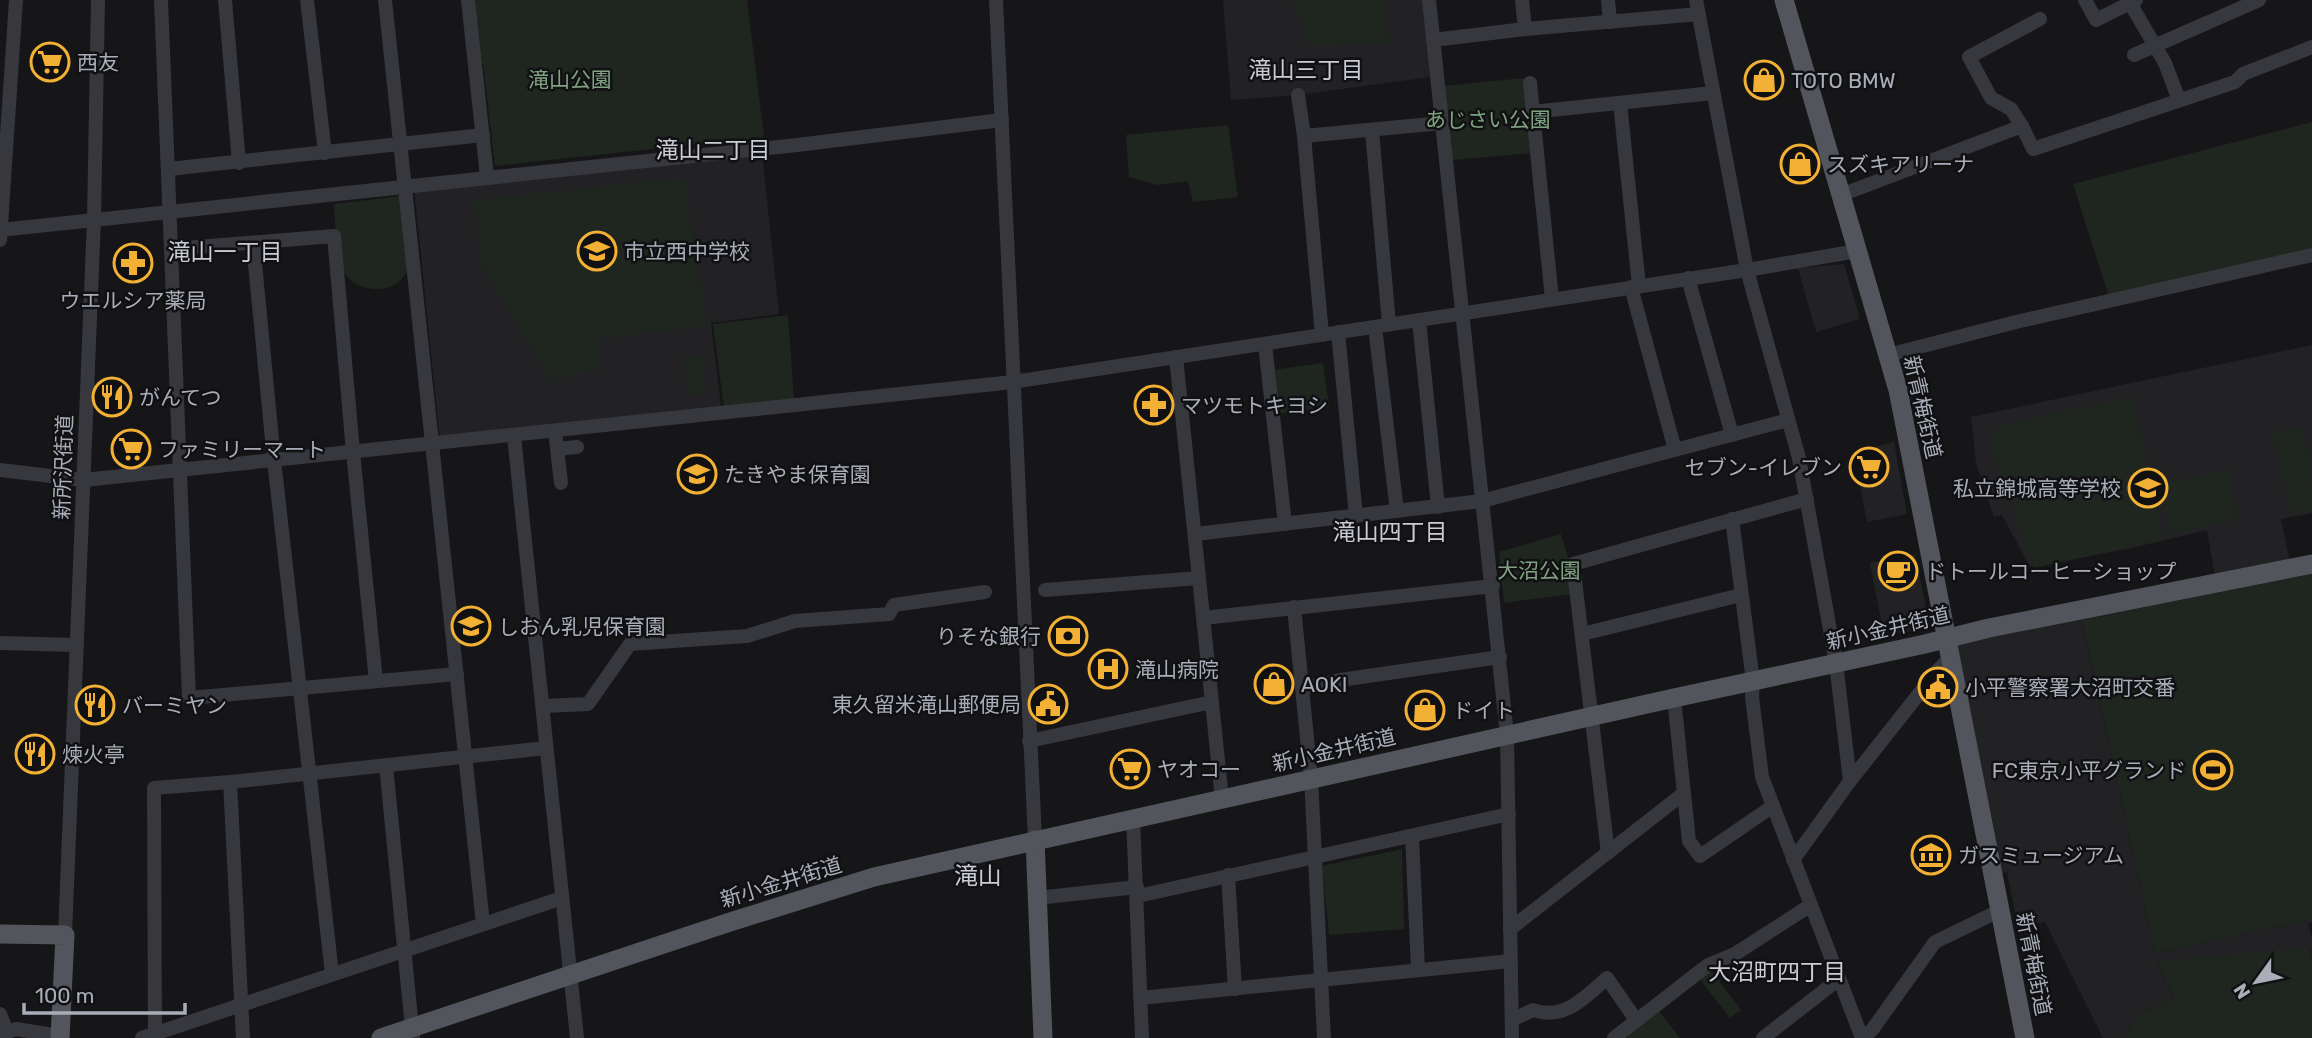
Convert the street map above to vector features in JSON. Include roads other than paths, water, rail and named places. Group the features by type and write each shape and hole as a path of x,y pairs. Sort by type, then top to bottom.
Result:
{"main road":[{"name":"新青梅街道","path":"1784,0 1888,355 1907,429 2025,1038"},
{"name":"新小金井街道","path":"381,1038 413,1033 727,923 874,877 1836,663 1949,648 2015,623 2312,564"},
{"path":"1035,840 1042,1038"},
{"path":"0,934 65,935 60,1037"}],"street":[{"path":"0,240 16,0"},
{"name":"新所沢街道","path":"65,935 94,219 98,0"},
{"path":"161,0 189,698 457,674"},
{"path":"225,0 239,163"},
{"path":"307,0 324,153"},
{"path":"385,0 483,924"},
{"path":"468,0 487,177"},
{"path":"996,0 1035,840"},
{"path":"1429,0 1507,735 1512,1038"},
{"path":"1522,0 1525,29"},
{"path":"1608,0 1610,22"},
{"path":"2085,0 2096,20 2133,1 2154,46 2165,62 2179,100"},
{"path":"2134,55 2256,1"},
{"path":"1433,40 1610,22 1697,7 1748,270 1799,458 1836,663 1850,781"},
{"path":"2040,19 1969,57 1991,98 2011,109 2033,149 2235,82 2244,74 2312,47"},
{"path":"1530,83 1552,299"},
{"path":"1532,112 1713,93"},
{"path":"1298,95 1322,335"},
{"path":"1620,103 1635,287 1675,450"},
{"path":"0,230 797,145 1002,120"},
{"path":"1304,136 1442,123"},
{"path":"1841,195 2022,126"},
{"path":"1372,131 1382,326 1397,511"},
{"path":"169,169 483,135"},
{"path":"172,249 334,236 376,681"},
{"path":"253,243 274,460 332,974"},
{"path":"0,470 84,480 1013,382 1857,251"},
{"path":"1888,355 2003,325 2312,255"},
{"path":"1688,278 1732,435"},
{"path":"1419,320 1438,507"},
{"path":"1338,332 1356,516"},
{"path":"1265,344 1285,524"},
{"path":"1176,357 1222,799"},
{"path":"1195,534 1482,501 1788,420"},
{"path":"555,431 561,483"},
{"path":"514,436 577,1038"},
{"path":"557,449 577,447"},
{"path":"1608,853 1573,564 1807,499"},
{"path":"1732,519 1753,681 1752,696 1762,777 1862,1038 1872,1030 1935,942 2000,910"},
{"path":"1045,590 1199,578"},
{"path":"1203,618 1493,586"},
{"path":"543,706 588,704 630,644 747,636 795,621 889,614 894,605 985,592"},
{"path":"1582,634 1741,595"},
{"path":"1294,607 1311,778 1324,1038"},
{"path":"0,643 76,645"},
{"path":"1793,860 1850,781 1937,671 1949,648"},
{"path":"1303,688 1340,680 1500,657"},
{"path":"1674,698 1689,841 1700,856 1773,806"},
{"path":"1029,741 1212,702"},
{"path":"546,748 154,788 148,1036 562,898"},
{"path":"386,765 413,1033"},
{"path":"230,782 243,1038"},
{"path":"1510,929 1684,793"},
{"path":"1037,898 1138,892 1509,814"},
{"path":"1133,818 1142,1038"},
{"path":"1412,836 1418,970"},
{"path":"1228,875 1235,989"},
{"path":"1614,1038 1708,965 1735,954 1811,905"},
{"path":"1140,998 1511,961"},
{"path":"1512,1020 1533,1010 1547,1015 1569,1009 1606,978 1636,1020"},
{"path":"1763,1038 1839,979"},
{"path":"0,1014 3,1034 16,1029 60,1037"}],"place":[{"name":"西友","path":"50,62"},
{"name":"TOTO BMW","path":"1764,80"},
{"name":"スズキアリーナ","path":"1800,164"},
{"name":"市立西中学校","path":"597,251"},
{"name":"ウエルシア薬局","path":"133,263"},
{"name":"がんてつ","path":"112,397"},
{"name":"マツモトキヨシ","path":"1154,405"},
{"name":"ファミリーマート","path":"131,449"},
{"name":"セブン-イレブン","path":"1869,467"},
{"name":"たきやま保育園","path":"697,474"},
{"name":"私立錦城高等学校","path":"2148,488"},
{"name":"ドトールコーヒーショップ","path":"1898,571"},
{"name":"しおん乳児保育園","path":"471,626"},
{"name":"りそな銀行","path":"1068,636"},
{"name":"滝山病院","path":"1108,669"},
{"name":"AOKI","path":"1274,684"},
{"name":"小平警察署大沼町交番","path":"1938,687"},
{"name":"東久留米滝山郵便局","path":"1048,704"},
{"name":"バーミヤン","path":"95,705"},
{"name":"ドイト","path":"1425,710"},
{"name":"煉火亭","path":"35,754"},
{"name":"ヤオコー","path":"1130,769"},
{"name":"FC東京小平グランド","path":"2213,770"},
{"name":"ガスミュージアム","path":"1931,855"}],"district":[{"name":"滝山三丁目","path":"1306,70"},
{"name":"滝山二丁目","path":"713,150"},
{"name":"滝山一丁目","path":"225,252"},
{"name":"滝山四丁目","path":"1390,532"},
{"name":"滝山","path":"978,876"},
{"name":"大沼町四丁目","path":"1777,972"}],"park label":[{"name":"滝山公園","path":"570,79"},
{"name":"あじさい公園","path":"1488,119"},
{"name":"大沼公園","path":"1539,570"}]}
